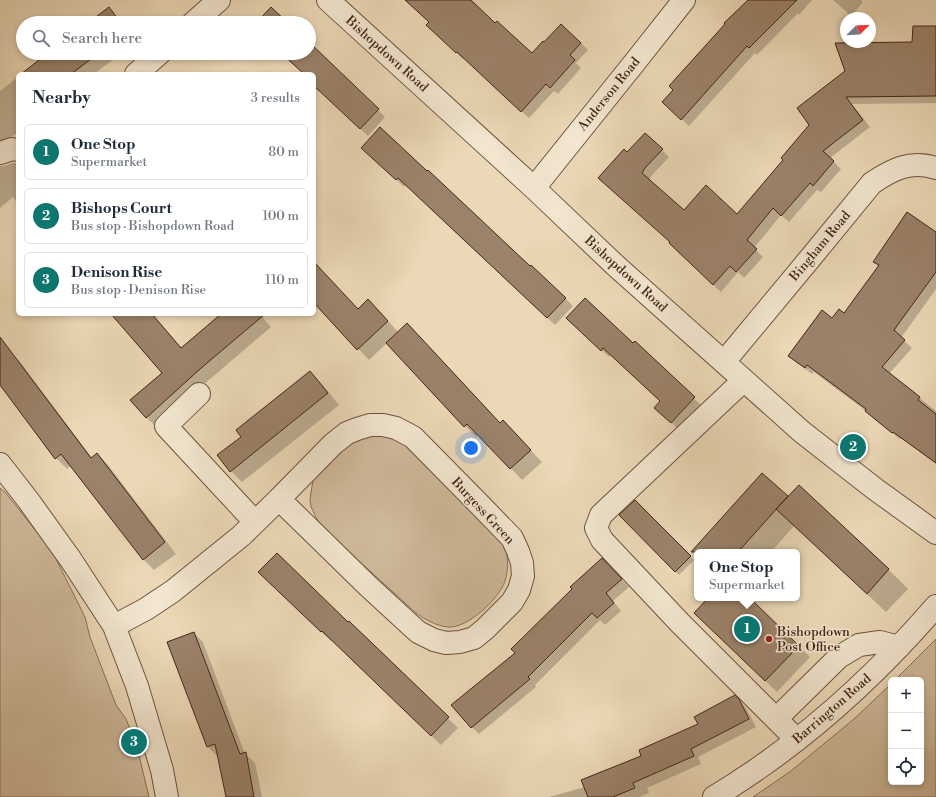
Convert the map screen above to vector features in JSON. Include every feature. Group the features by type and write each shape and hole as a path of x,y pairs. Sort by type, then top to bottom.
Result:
{"street":[{"path":"201,16 219,0"},
{"name":"Bishopdown Road","path":"328,0 534,188 615,265 802,432 875,489 936,533"},
{"name":"Anderson Road","path":"534,188 684,0"},
{"path":"138,72 152,60"},
{"path":"0,153 16,150"},
{"name":"Bingham Road","path":"724,362 872,183 884,175 905,166 915,164 928,165 936,168"},
{"path":"744,380 601,515 596,528 602,540 680,623 797,740"},
{"path":"199,394 166,426 255,522"},
{"name":"Burgess Green","path":"114,626 146,609 173,592 241,536 333,444 347,433 370,425 383,425 396,428 413,437 512,538 522,563 523,576 519,590 512,602 474,638 460,642 446,643 434,640 418,632 368,586 279,499"},
{"path":"0,464 71,560 114,626 137,686 162,770 167,797"},
{"name":"Barrington Road","path":"714,797 757,769 797,740 856,689 936,606"},
{"path":"776,719 838,657 859,645 880,642 899,646"}],"shaded area":[{"path":"384,435 409,445 504,544 507,567 505,581 502,588 490,604 473,618 464,623 448,627 439,625 430,622 415,612 328,533 319,523 311,507 310,499 313,480 327,461 359,437"},
{"path":"0,488 5,492 52,551 85,617 90,637 116,705 126,719 137,747 149,797 0,797"},
{"path":"936,639 936,797 753,797 791,771 854,719 888,687 888,785 924,785 924,677 898,677"}],"building":[{"path":"405,0 471,0 495,23 497,21 532,53 561,24 581,43 570,55 575,60 550,88 546,84 521,112 426,25 429,22"},
{"path":"748,0 797,0 749,48 747,46 681,120 662,102 673,90 669,86 725,24 724,23"},
{"path":"109,7 116,16 97,16"},
{"path":"271,7 281,16 263,16"},
{"path":"913,26 936,26 936,96 846,97 863,120 823,151 834,161 813,186 810,183 781,216 773,208 747,240 757,249 736,272 730,266 713,285 669,243 670,242 598,178 624,149 627,152 645,133 663,149 642,173 684,210 706,185 737,214 783,160 781,158 809,125 797,108 845,71 835,43 840,43 840,48 876,48 876,42 912,42"},
{"path":"316,49 379,109 360,129 316,88 316,72 302,72 289,60 316,60"},
{"path":"39,60 90,60 74,72 24,72"},
{"path":"380,127 566,298 547,318 398,178 396,180 361,148"},
{"path":"907,212 936,232 936,272 894,330 905,340 882,367 920,397 918,400 936,414 936,463 893,432 892,433 865,411 866,409 807,365 805,368 788,356 822,310 832,318 839,309 844,313 879,265 873,262"},
{"path":"316,264 358,309 368,299 388,321 357,350 316,305"},
{"path":"585,298 633,343 635,341 695,397 671,423 654,408 660,401 603,348 601,351 566,318"},
{"path":"113,316 154,316 181,348 219,316 263,316 200,369 146,418 130,400 162,373"},
{"path":"407,323 500,423 503,420 531,450 510,469 467,424 464,427 386,343"},
{"path":"0,337 91,458 97,453 165,542 143,560 61,454 55,459 0,385"},
{"path":"310,371 328,393 230,472 217,455 241,437 236,430"},
{"path":"762,473 788,496 741,549 694,549 694,552 691,552"},
{"path":"799,485 889,569 867,594 776,509"},
{"path":"635,500 691,556 675,572 619,515"},
{"path":"277,553 449,717 431,736 322,631 321,632 258,572"},
{"path":"602,558 622,579 606,593 614,603 597,618 592,613 528,677 530,679 471,728 451,705 515,653 511,649 572,589 570,587"},
{"path":"705,601 753,601 799,646 765,681 694,613"},
{"path":"194,632 240,754 246,752 254,797 226,797 215,744 207,747 167,642"},
{"path":"735,695 739,699 749,719 691,749 694,756 633,783 635,788 613,797 588,797 581,780 641,756 639,750 698,724 694,717"}],"place":[{"name":"Bishops Court","path":"853,447"},
{"name":"One Stop","path":"747,629"},
{"name":"Bishopdown Post Office","path":"769,639"},
{"name":"Denison Rise","path":"134,742"}]}
